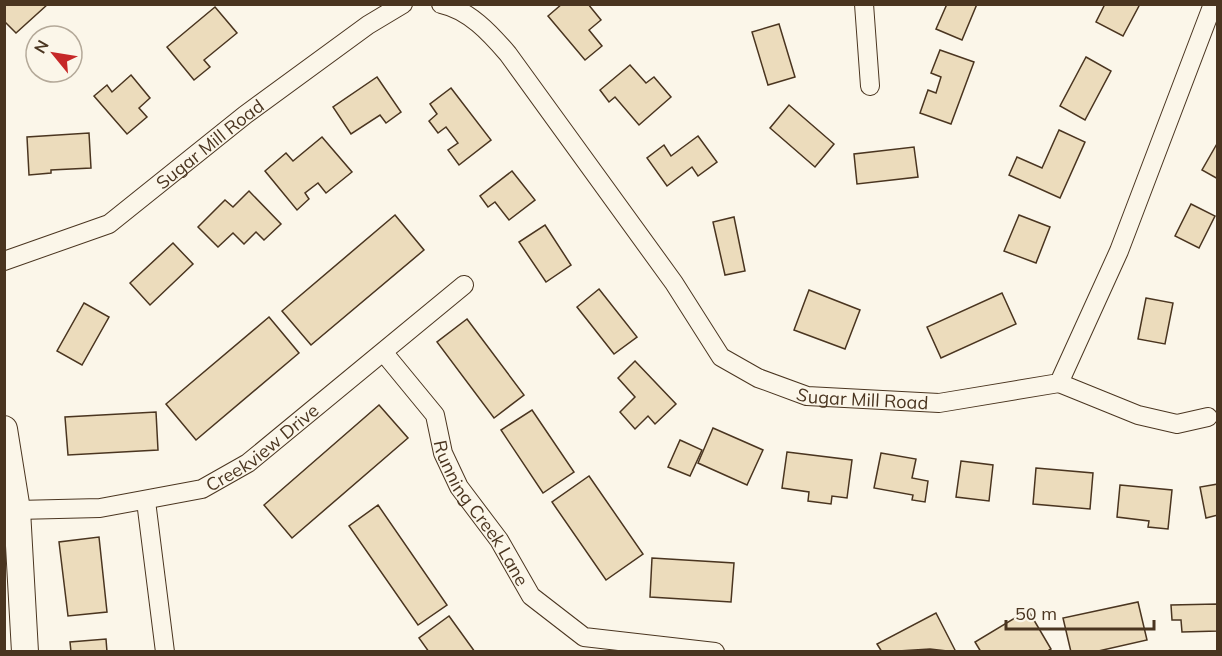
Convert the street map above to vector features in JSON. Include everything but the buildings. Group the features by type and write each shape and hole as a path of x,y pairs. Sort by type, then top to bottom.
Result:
{"main road":[{"path":"4,429 17,510 25,651"}],"street":[{"name":"Sugar Mill Road","path":"4,261 109,224 245,115 368,25 403,4"},
{"name":"Sugar Mill Road","path":"441,4 456,8 488,32 508,54 674,283 721,357 758,378 807,396 939,404 1059,383"},
{"path":"864,4 870,86"},
{"path":"1208,417 1177,424 1138,415 1059,383 1119,251 1213,4"},
{"name":"Creekview Drive","path":"17,510 100,508 202,489 248,463 464,285"},
{"name":"Running Creek Lane","path":"384,353 435,415 443,453 459,487 499,540 531,596 584,638 716,651"},
{"path":"146,501 165,651"}]}
